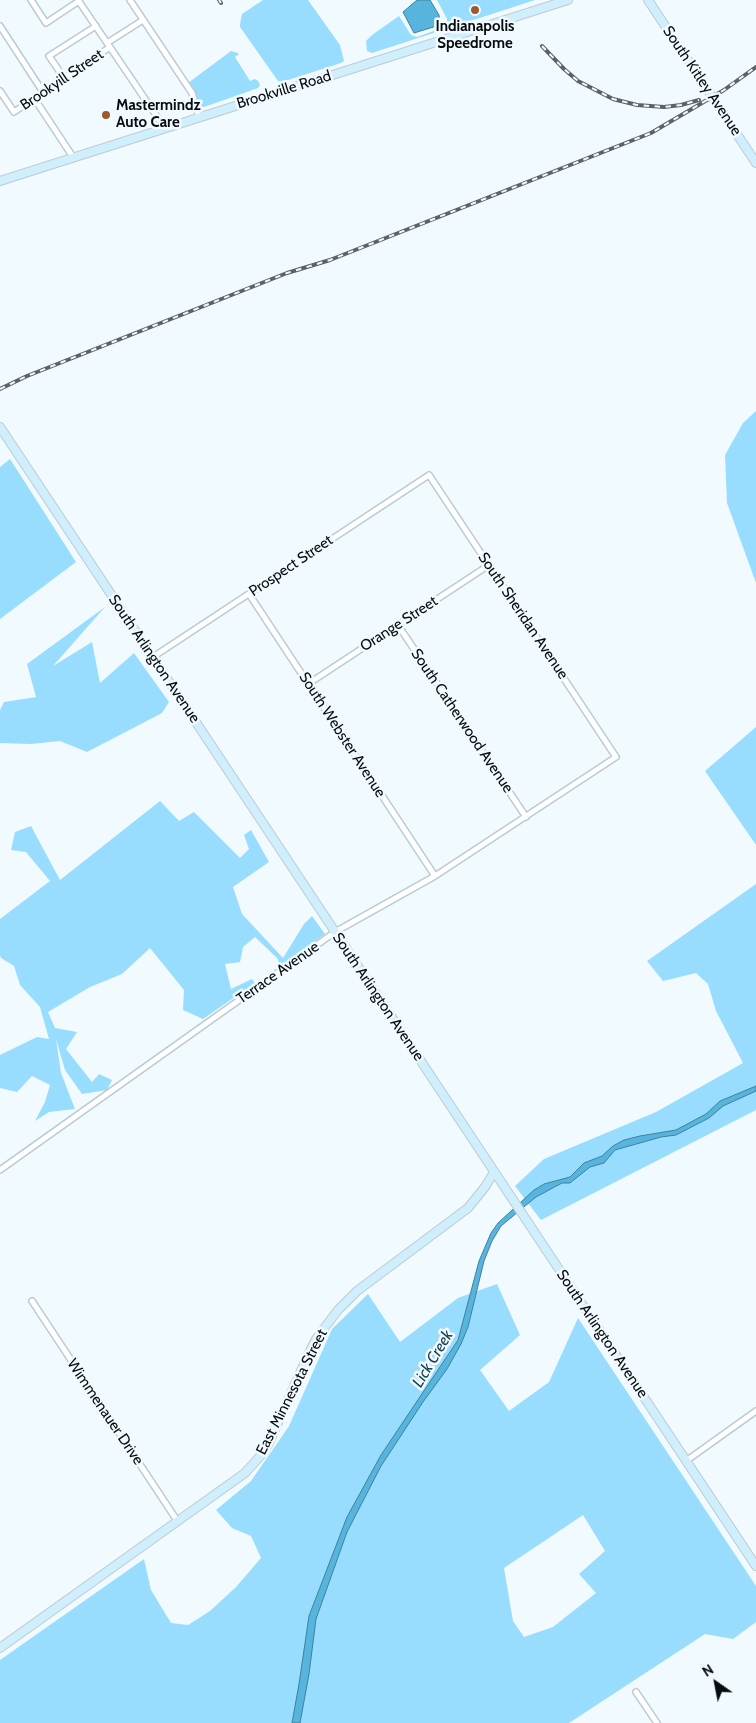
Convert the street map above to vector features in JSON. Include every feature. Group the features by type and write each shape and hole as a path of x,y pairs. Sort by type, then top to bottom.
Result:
{"main road":[{"name":"Brookville Road","path":"0,181 164,127 568,0"},
{"name":"South Kitley Avenue","path":"648,0 756,163"},
{"name":"South Arlington Avenue","path":"0,427 756,1566"},
{"name":"East Minnesota Street","path":"0,1648 239,1479 252,1467 263,1453 274,1433 310,1350 344,1303 357,1291 459,1216 478,1197 494,1172"}],"street":[{"path":"31,0 46,22 79,1 164,127"},
{"path":"130,0 192,93 199,117"},
{"name":"Brookyill Street","path":"0,91 14,112 143,20"},
{"path":"0,26 43,92"},
{"path":"64,78 49,56 96,26"},
{"path":"34,98 73,157"},
{"name":"Prospect Street","path":"153,657 429,475"},
{"name":"South Sheridan Avenue","path":"429,475 616,757"},
{"name":"Orange Street","path":"308,684 489,565"},
{"name":"South Webster Avenue","path":"249,594 435,876"},
{"name":"South Catherwood Avenue","path":"398,625 526,817"},
{"name":"Terrace Avenue","path":"0,1170 335,932 435,876 616,757"},
{"name":"Wimmenauer Drive","path":"32,1302 178,1522"},
{"path":"686,1461 756,1411"},
{"path":"636,1692 657,1723"}],"shaded area":[{"path":"263,0 308,0 340,45 344,61 282,82 278,81 240,27 242,14"},
{"path":"417,0 430,0 439,15 440,25 414,33 403,12"},
{"path":"437,0 535,0 372,53 367,51 366,41 399,16 411,35 417,37 447,26 447,19"},
{"path":"231,51 239,54 235,57 250,81 255,79 260,85 258,88 204,107 198,105 188,83"},
{"path":"756,411 756,583 727,503 725,455 743,423"},
{"path":"10,459 76,562 0,619 0,467"},
{"path":"105,607 53,666 92,642 100,683 134,653 169,702 162,713 87,752 60,741 31,744 0,743 0,710 4,702 36,697 27,664"},
{"path":"756,727 756,845 705,771"},
{"path":"160,801 179,821 194,812 240,858 249,849 244,835 251,830 269,862 233,887 242,914 283,958 304,924 312,916 325,934 279,967 278,959 255,937 243,947 240,962 225,964 231,989 252,979 255,983 203,1019 183,1010 184,990 150,948 122,974 90,987 48,1012 55,1028 77,1032 66,1049 92,1082 99,1074 112,1080 107,1090 82,1094 65,1070 56,1039 61,1073 75,1109 49,1112 35,1121 45,1102 50,1085 32,1076 17,1092 0,1088 0,1055 37,1037 49,1039 40,1007 20,985 14,966 1,958 0,955 0,919 50,881 26,852 11,850 15,832 31,826 60,880"},
{"path":"756,884 756,1110 541,1220 515,1186 544,1159 656,1112 743,1063 716,1011 708,984 696,973 663,981 647,961"},
{"name":"Lick Creek","path":"756,1086 756,1091 723,1106 709,1118 676,1135 661,1137 615,1150 604,1163 590,1167 570,1183 562,1183 536,1197 501,1226 492,1241 484,1261 468,1327 461,1344 447,1369 381,1466 347,1532 316,1619 300,1723 292,1723 309,1616 347,1517 381,1455 458,1340 479,1261 491,1233 498,1223 534,1190 544,1184 570,1177 584,1163 602,1156 613,1146 624,1140 676,1130 706,1114 720,1101"},
{"path":"497,1284 520,1335 480,1370 509,1411 549,1382 578,1318 756,1586 756,1622 733,1639 705,1634 569,1723 0,1723 0,1660 144,1559 151,1590 171,1623 188,1625 210,1611 236,1587 261,1558 251,1536 232,1528 216,1510 251,1481 289,1426 332,1329 368,1294 400,1342 458,1298","holes":["583,1515 605,1551 579,1574 596,1593 553,1627 524,1637 513,1621 504,1568"]}],"railway":[{"path":"542,46 578,81 613,99 637,105 664,107 699,100"},
{"path":"0,389 27,376 287,273 330,260 651,133 724,90 756,67"}],"place":[{"name":"Indianapolis Speedrome","path":"475,10"},
{"name":"Mastermindz Auto Care","path":"106,115"}]}
